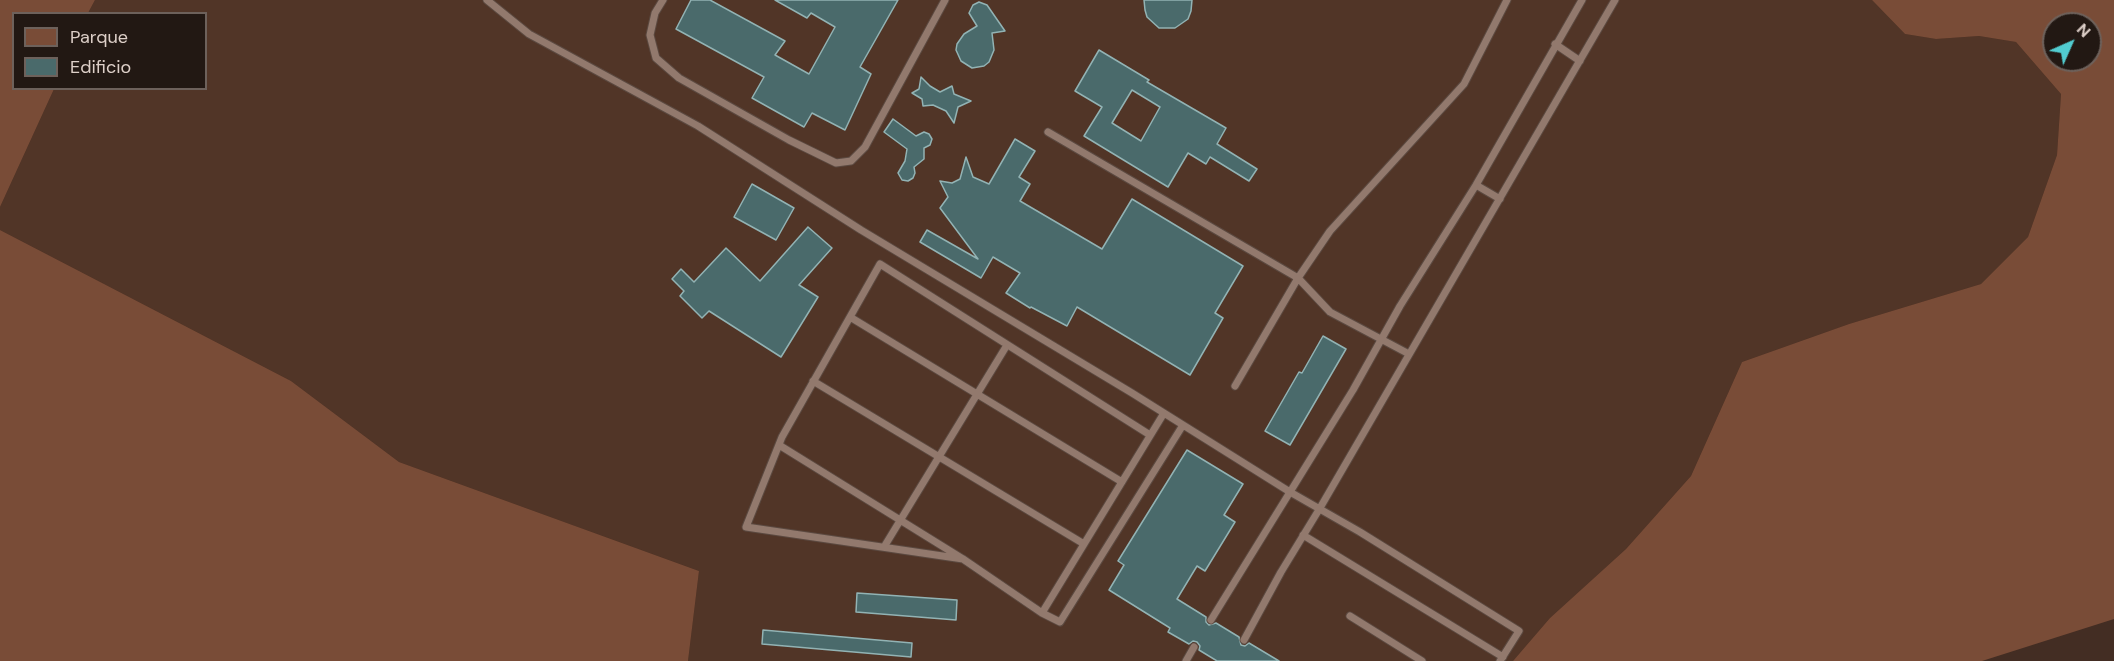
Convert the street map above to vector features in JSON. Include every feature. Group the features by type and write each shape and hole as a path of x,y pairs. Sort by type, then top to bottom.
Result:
{"lane":[{"path":"486,0 528,33 698,126 871,236 1519,631 1502,659 1303,535"},
{"path":"663,0 655,13 650,35 657,58 679,78 789,140 836,163 851,160 865,147 945,0"},
{"path":"1236,386 1298,278 1330,231 1464,84 1507,0"},
{"path":"1211,620 1476,185 1582,0"},
{"path":"1244,640 1615,0"},
{"path":"1555,44 1580,61"},
{"path":"1048,132 1298,278 1330,312 1409,354"},
{"path":"1476,185 1500,199"},
{"path":"963,559 746,527 778,445 880,264 1150,435"},
{"path":"850,317 1122,482"},
{"path":"884,547 1007,345"},
{"path":"813,381 1084,544"},
{"path":"1042,613 1164,413"},
{"path":"778,445 963,559 1058,622 1062,621 1183,425"},
{"path":"1350,616 1422,661"},
{"path":"1186,661 1194,647"}],"shaded area":[{"path":"95,0 1872,0 1905,34 1936,39 1979,36 2016,42 2061,94 2057,155 2028,237 1981,284 1849,324 1742,362 1691,476 1626,549 1550,618 1513,661 688,661 699,571 399,462 291,381 0,230 0,207 54,90 207,90 207,12 89,12"}],"green space":[{"path":"0,0 95,0 89,12 12,12 12,90 54,90 0,207"},
{"path":"1872,0 2114,0 2114,619 1982,661 1513,661 1550,618 1626,549 1691,476 1742,362 1849,324 1981,284 2028,237 2057,155 2061,94 2016,42 1979,36 1936,39 1905,34"},
{"path":"0,230 291,381 399,462 699,571 688,661 0,661"}],"building":[{"path":"691,0 710,0 785,41 775,55 809,74 835,27 811,13 807,18 775,0 898,0 860,67 871,74 845,130 812,113 804,127 752,98 764,77 676,29"},
{"path":"1144,0 1192,0 1191,11 1188,19 1175,28 1159,28 1147,17"},
{"path":"979,2 987,5 1005,31 992,33 994,50 989,62 984,66 972,68 961,61 956,50 964,34 977,26 969,13 973,5"},
{"path":"1099,50 1149,80 1147,82 1226,128 1217,144 1257,169 1249,181 1210,157 1206,164 1188,153 1168,187 1084,136 1102,107 1075,91","holes":["1132,90 1160,107 1141,141 1112,123"]},
{"path":"921,77 940,92 952,86 954,94 971,101 958,107 954,123 946,111 933,105 923,106 922,99 912,93 919,89"},
{"path":"893,119 916,136 924,132 932,139 930,145 924,148 924,159 914,167 913,178 908,181 902,180 898,173 905,161 907,149 884,132"},
{"path":"1015,139 1035,151 1019,177 1030,184 1020,201 1102,249 1132,199 1243,266 1215,313 1223,318 1190,375 1077,307 1067,326 1030,308 1006,293 1020,273 993,257 981,278 920,242 927,230 978,259 940,208 948,197 940,181 952,183 960,179 966,157 973,177 989,184"},
{"path":"752,184 794,208 776,240 734,217"},
{"path":"808,227 832,248 799,285 818,297 781,357 709,311 702,318 680,296 684,291 672,279 681,269 694,282 726,248 760,281"},
{"path":"1323,336 1346,349 1290,445 1265,431"},
{"path":"1187,450 1243,484 1224,515 1235,522 1205,571 1197,566 1177,599 1206,617 1209,625 1216,623 1239,637 1241,645 1245,646 1249,643 1279,661 1217,661 1199,650 1200,646 1197,642 1193,641 1189,644 1168,632 1170,628 1109,590 1124,565 1118,561"},
{"path":"857,593 957,600 956,620 856,612"},
{"path":"763,630 912,643 911,657 762,644"}]}
